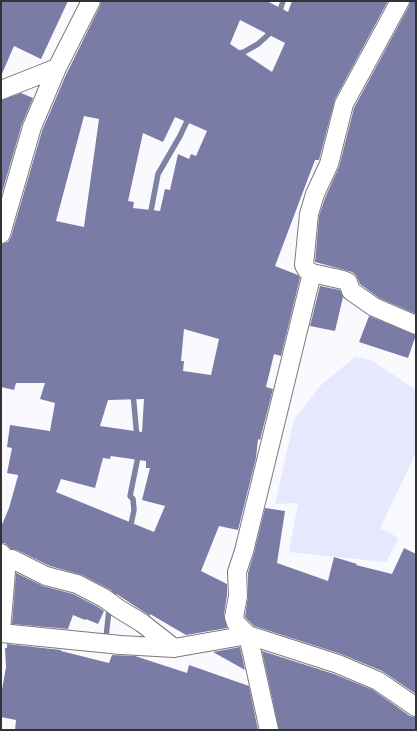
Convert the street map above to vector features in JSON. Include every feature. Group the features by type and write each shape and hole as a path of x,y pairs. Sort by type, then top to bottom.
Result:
{"street":[{"path":"1,234 32,127 57,68 91,1"},
{"path":"400,1 344,104 329,164 315,194 309,214 304,265 307,270 312,273 348,282 350,291 374,307 416,324"},
{"path":"1,90 57,68"},
{"path":"312,273 244,551 236,572 238,596 234,617 236,623 248,635 338,664 378,681 416,707"},
{"path":"174,648 142,623 104,598 76,584 46,576 12,559 4,557 1,632 78,642 174,648 248,635"},
{"path":"248,635 269,730"}],"shaded area":[{"path":"355,357 371,360 416,390 416,453 380,528 399,538 386,562 289,552 298,503 275,504 294,420 321,385"}],"building":[{"path":"1,1 68,1 41,59 14,46 1,76"},
{"path":"101,1 267,1 288,12 292,1 388,1 335,99 319,160 315,160 275,266 298,275 300,278 281,356 274,354 266,387 273,389 260,440 258,439 256,458 238,530 219,526 201,571 227,584 224,615 227,628 186,635 150,614 150,616 109,589 82,575 50,566 17,550 11,549 5,543 1,543 1,527 9,508 18,476 7,473 12,448 7,447 10,425 50,431 55,403 40,399 45,383 16,383 14,390 1,387 1,244 8,242 11,237 42,131 65,77 100,6","holes":["240,20 285,43 272,72 230,44","84,116 99,119 84,227 56,221","175,117 207,131 196,156 191,154 189,159 178,154 170,190 165,189 160,211 133,208 134,202 128,201 143,133 163,142","184,329 219,339 211,375 183,371 184,361 181,361","144,399 142,432 100,426 108,400","111,456 146,461 146,468 150,468 142,500 165,506 154,532 56,492 61,479 95,488 103,458 110,459"]},
{"path":"410,1 416,1 416,314 379,298 360,284 356,275 352,272 315,262 319,216 325,198 339,167 354,108 409,6"},
{"path":"21,93 33,98 22,124 1,196 1,100"},
{"path":"320,286 340,290 343,297 335,331 310,326"},
{"path":"369,316 416,335 408,358 359,342"},
{"path":"265,508 285,511 277,563 328,581 334,557 357,564 356,565 392,574 404,548 416,554 416,694 382,671 341,654 254,626 245,617 248,596 248,573"},
{"path":"16,573 43,586 73,594 98,607 104,611 98,624 73,615 68,629 12,624"},
{"path":"7,644 61,650 109,663 112,655 135,656 187,673 189,665 249,686 258,730 15,730 16,720 1,717 1,695 6,667 5,648 7,648"},
{"path":"240,647 245,670 213,652"},
{"path":"262,651 334,674 373,690 410,716 416,717 416,730 279,730"}],"waterway":[{"path":"279,14 283,1"},
{"path":"236,56 258,44 269,34 271,29"},
{"path":"150,216 158,174 189,117"},
{"path":"133,393 137,438"},
{"path":"130,529 134,510 133,499 130,496 139,452"},
{"path":"106,637 109,610 116,586"}]}
